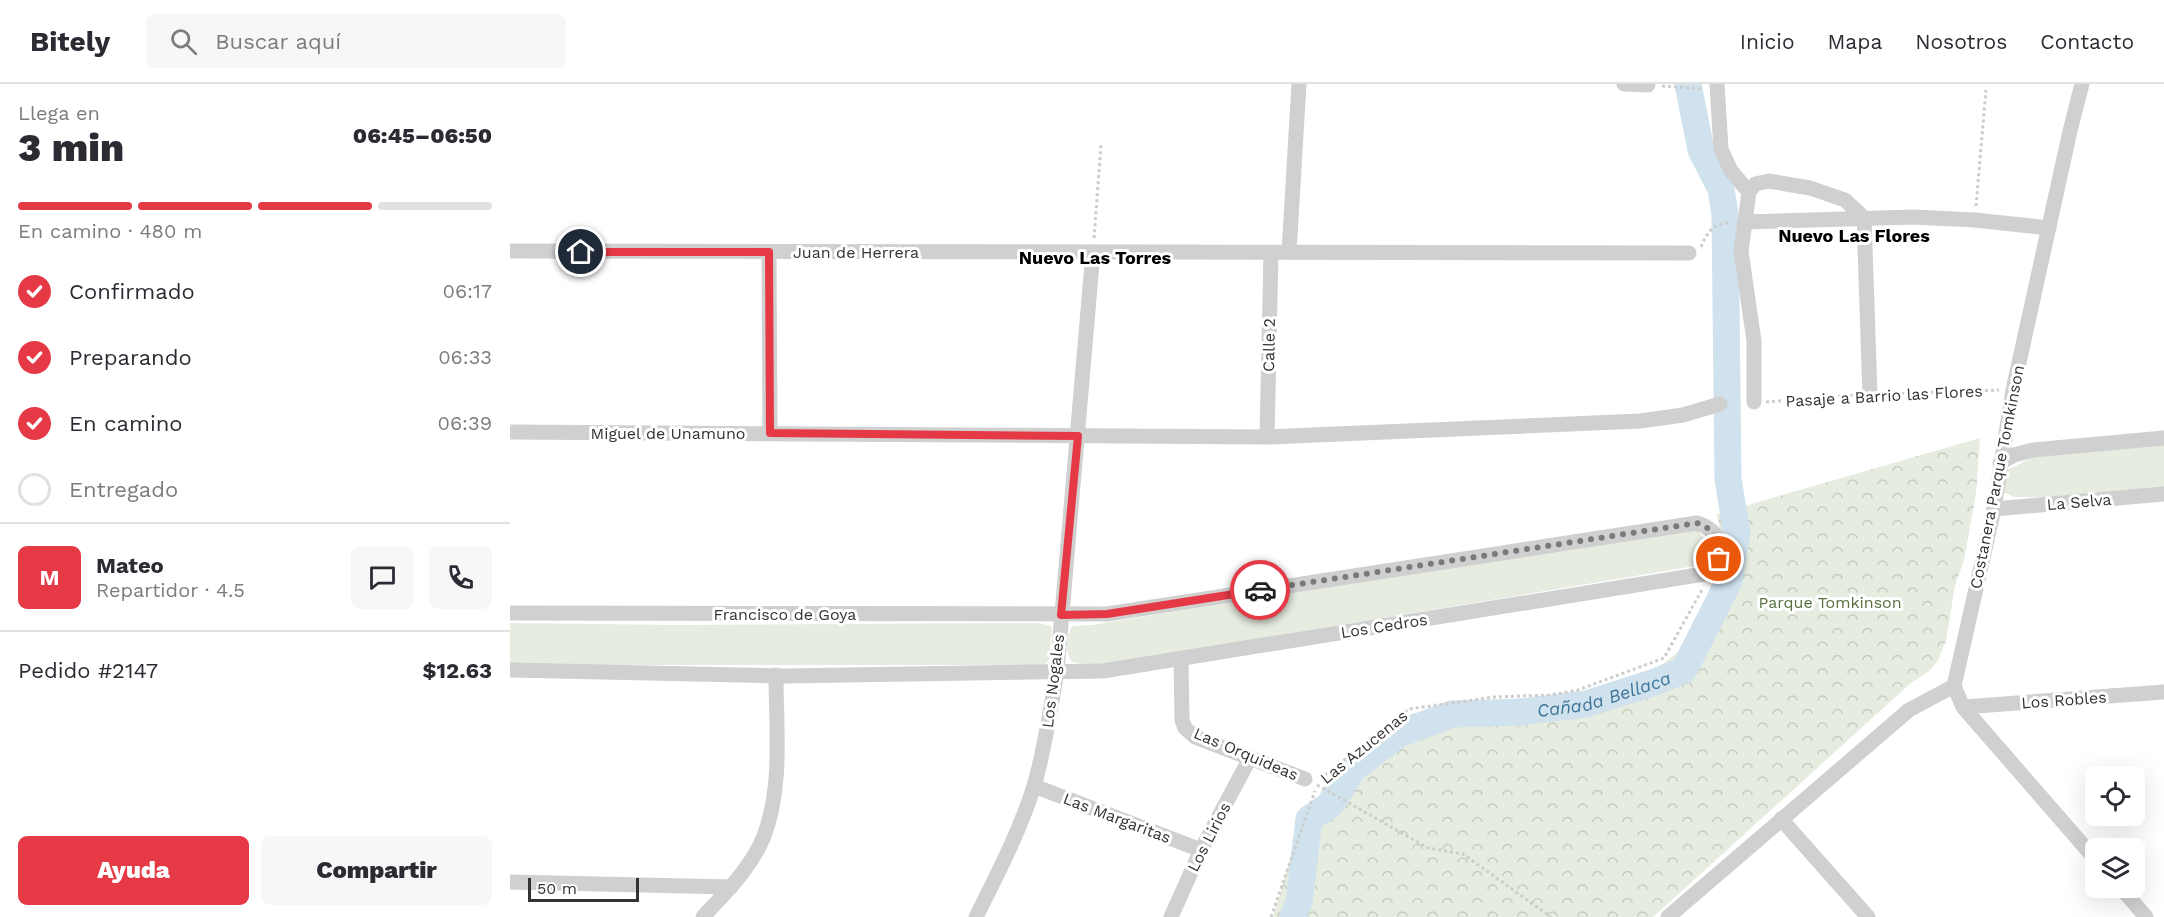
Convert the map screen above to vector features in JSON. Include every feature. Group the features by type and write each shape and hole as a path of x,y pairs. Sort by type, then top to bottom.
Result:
{"street":[{"path":"1289,252 1299,84"},
{"path":"1624,84 1655,86"},
{"path":"1717,84 1721,149 1731,171 1749,192"},
{"name":"Costanera Parque Tomkinson","path":"1954,686 1994,509 2013,390 2082,84"},
{"path":"1754,402 1754,341 1741,252 1749,192 1755,184 1769,181 1810,188 1845,200 1864,219 1870,394"},
{"path":"1744,222 1912,217 1975,220 2049,228"},
{"name":"Juan de Herrera","path":"510,251 1689,253"},
{"path":"769,252 770,433"},
{"name":"Los Nogales","path":"976,917 1006,856 1034,786 1046,740 1057,672 1094,252"},
{"name":"Calle 2","path":"1267,437 1272,253"},
{"name":"Miguel de Unamuno","path":"510,432 1267,437 1640,421 1683,415 1720,404"},
{"path":"2000,463 2014,455 2033,450 2164,438"},
{"name":"La Selva","path":"1994,509 2164,494"},
{"name":"Francisco de Goya","path":"510,613 1107,614 1697,523 1706,525 1712,531 1721,551 1710,573"},
{"name":"Los Cedros","path":"1057,672 1103,670 1710,573"},
{"name":"Las Orquideas","path":"1181,658 1182,720 1185,728 1195,737 1311,782"},
{"path":"510,670 776,675 1057,672"},
{"path":"703,917 731,887 764,837 775,789 776,675"},
{"path":"1668,917 1909,710 1954,686 1963,707 2085,847"},
{"name":"Los Robles","path":"1963,707 2164,692"},
{"name":"Los Lirios","path":"1171,917 1201,850 1250,758"},
{"name":"Las Margaritas","path":"1034,786 1201,850"},
{"path":"1781,819 1868,917"},
{"path":"510,882 731,887"},
{"path":"2130,898 2146,917"}],"path":[{"path":"1655,86 1694,88"},
{"path":"1975,220 1986,90"},
{"path":"1094,252 1101,145"},
{"path":"1689,253 1698,251 1708,233 1718,224 1723,223"},
{"name":"Pasaje a Barrio las Flores","path":"1754,402 1934,391 2013,390"},
{"name":"Las Azucenas","path":"1271,917 1311,782 1318,781 1403,712 1410,709 1494,697 1550,695 1578,690 1664,658 1710,573"},
{"path":"1311,782 1428,848 1463,854 1551,917"}],"green space":[{"name":"Parque Tomkinson","path":"1980,438 1976,493 1964,560 1955,585 1946,641 1937,662 1653,917 1273,917 1295,843 1325,784 1337,767 1406,715 1464,704 1569,698 1660,667 1681,649 1702,609 1717,570 1720,532 1717,514"},
{"path":"2164,442 2164,488 2042,497 2014,497 2003,492 2004,472 2040,453"},
{"path":"1684,528 1696,529 1707,545 1711,556 1701,565 1095,666 1072,662 1068,654 1068,639 1072,626 1092,625"},
{"path":"510,623 675,625 1039,623 1051,626 1052,630 1049,659 1046,664 1042,665 510,665"}],"waterway":[{"name":"Cañada Bellaca","path":"1293,917 1299,902 1309,819 1331,804 1353,769 1399,734 1452,714 1520,712 1586,704 1655,682 1684,670 1729,581 1737,534 1728,479 1725,214 1721,189 1701,150 1688,84"}],"way so far":[{"path":"1260,590 1697,523 1706,525 1718,540 1721,551 1719,559"}],"district":[{"name":"Nuevo Las Flores","path":"1854,235"},
{"name":"Nuevo Las Torres","path":"1095,257"}],"route":[{"path":"581,252 769,252 770,433 1078,436 1061,615 1107,614 1260,590"}]}
